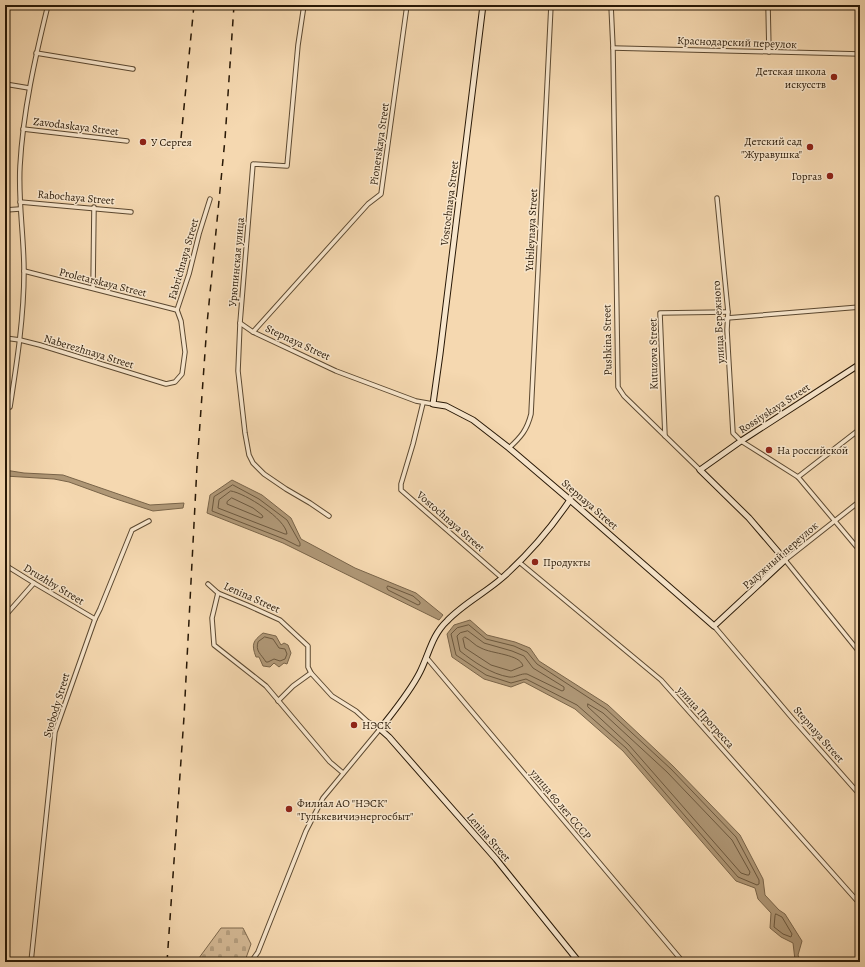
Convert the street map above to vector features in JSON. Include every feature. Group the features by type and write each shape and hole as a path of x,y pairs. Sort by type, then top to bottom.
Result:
{"street":[{"path":"10,407 20,340 24,271 20,209 20,166 23,129 36,53 48,5"},
{"name":"Урюпинская улица","path":"304,5 298,45 287,166 253,164 240,323 238,371 245,433 249,455 253,463 264,474 329,516"},
{"name":"Pionerskaya Street","path":"252,332 368,204 381,194 407,5"},
{"name":"Vostochnaya Street","path":"433,404 483,5"},
{"name":"Yubileynaya Street","path":"509,448 523,434 528,425 531,414 551,5"},
{"name":"Pushkina Street","path":"611,5 613,48 618,387 624,396 749,518 786,560 860,653"},
{"path":"768,5 769,52"},
{"name":"Краснодарский переулок","path":"613,48 860,54"},
{"path":"36,53 133,69"},
{"path":"5,84 29,88"},
{"name":"Zavodaskaya Street","path":"23,129 127,141"},
{"name":"улица Бережного","path":"717,198 728,312 727,318 733,433 741,441"},
{"name":"Fabrichnaya Street","path":"166,384 175,382 182,374 185,352 181,321 177,310 190,274 199,234 210,199"},
{"name":"Rabochaya Street","path":"20,202 131,212"},
{"path":"93,288 94,208"},
{"path":"5,210 20,209"},
{"name":"Proletarskaya Street","path":"24,271 177,310"},
{"path":"727,318 860,307"},
{"name":"Kutuzova Street","path":"665,436 660,313 728,312"},
{"name":"Stepnaya Street","path":"240,323 252,332 336,371 423,403 446,406 473,420 509,448 570,500 714,626 860,795"},
{"name":"Naberezhnaya Street","path":"5,338 20,340 166,384"},
{"name":"Rossiyskaya Street","path":"700,470 741,441 860,364"},
{"name":"Vostochnaya Street","path":"423,403 401,484 401,490 502,578"},
{"path":"798,477 860,429"},
{"path":"741,441 798,477 860,551"},
{"path":"251,962 258,952 309,825 323,798 380,729 408,692 420,672 431,643 446,621 462,607 502,578 519,562 556,521 570,500"},
{"name":"Радужный переулок","path":"714,626 786,560 860,501"},
{"name":"Svobody Street","path":"31,962 48,783 55,732 95,619 132,530 149,521"},
{"name":"улица Прогресса","path":"519,562 661,680 860,904"},
{"name":"Druzhby Street","path":"5,565 95,619"},
{"path":"5,616 34,583"},
{"name":"Lenina Street","path":"208,584 218,593 280,620 308,646 308,667 311,673 332,696 356,711 368,722 389,736 496,859 579,962"},
{"path":"218,593 212,618 214,645 266,686 330,762 343,774"},
{"name":"улица 60 лет СССР","path":"426,657 683,962"},
{"path":"278,701 293,686 311,673"}],"green space":[{"path":"221,928 243,928 251,944 246,958 237,962 196,962"}],"water":[{"path":"5,470 24,473 63,475 150,505 184,503 183,508 153,511 69,482 54,479 5,476"},
{"path":"232,480 262,495 291,518 301,539 355,568 416,593 443,615 439,620 283,543 207,513 210,495"},
{"path":"470,620 487,635 515,642 530,648 539,661 608,705 673,766 740,835 763,879 765,895 779,910 785,914 802,941 798,955 801,962 796,962 795,960 793,943 781,937 770,928 771,913 758,899 755,888 736,881 623,751 575,709 524,682 511,687 484,679 452,657 447,634 454,625"},
{"path":"263,633 276,636 281,645 284,643 288,645 291,653 287,664 284,663 279,667 274,663 270,667 263,666 259,657 256,657 253,646 257,638"}],"railway":[{"path":"181,138 194,5"},
{"path":"167,962 184,717 197,466 207,324 225,139 234,5"}],"place":[{"name":"Детская школа искусств","path":"834,77"},
{"name":"У Сергея","path":"143,142"},
{"name":"Детский сад \"Журавушка\"","path":"810,147"},
{"name":"Горгаз","path":"830,176"},
{"name":"На российской","path":"769,450"},
{"name":"Продукты","path":"535,562"},
{"name":"НЭСК","path":"354,725"},
{"name":"Филиал АО \"НЭСК\" \"Гулькевичиэнергосбыт\"","path":"289,809"}]}
